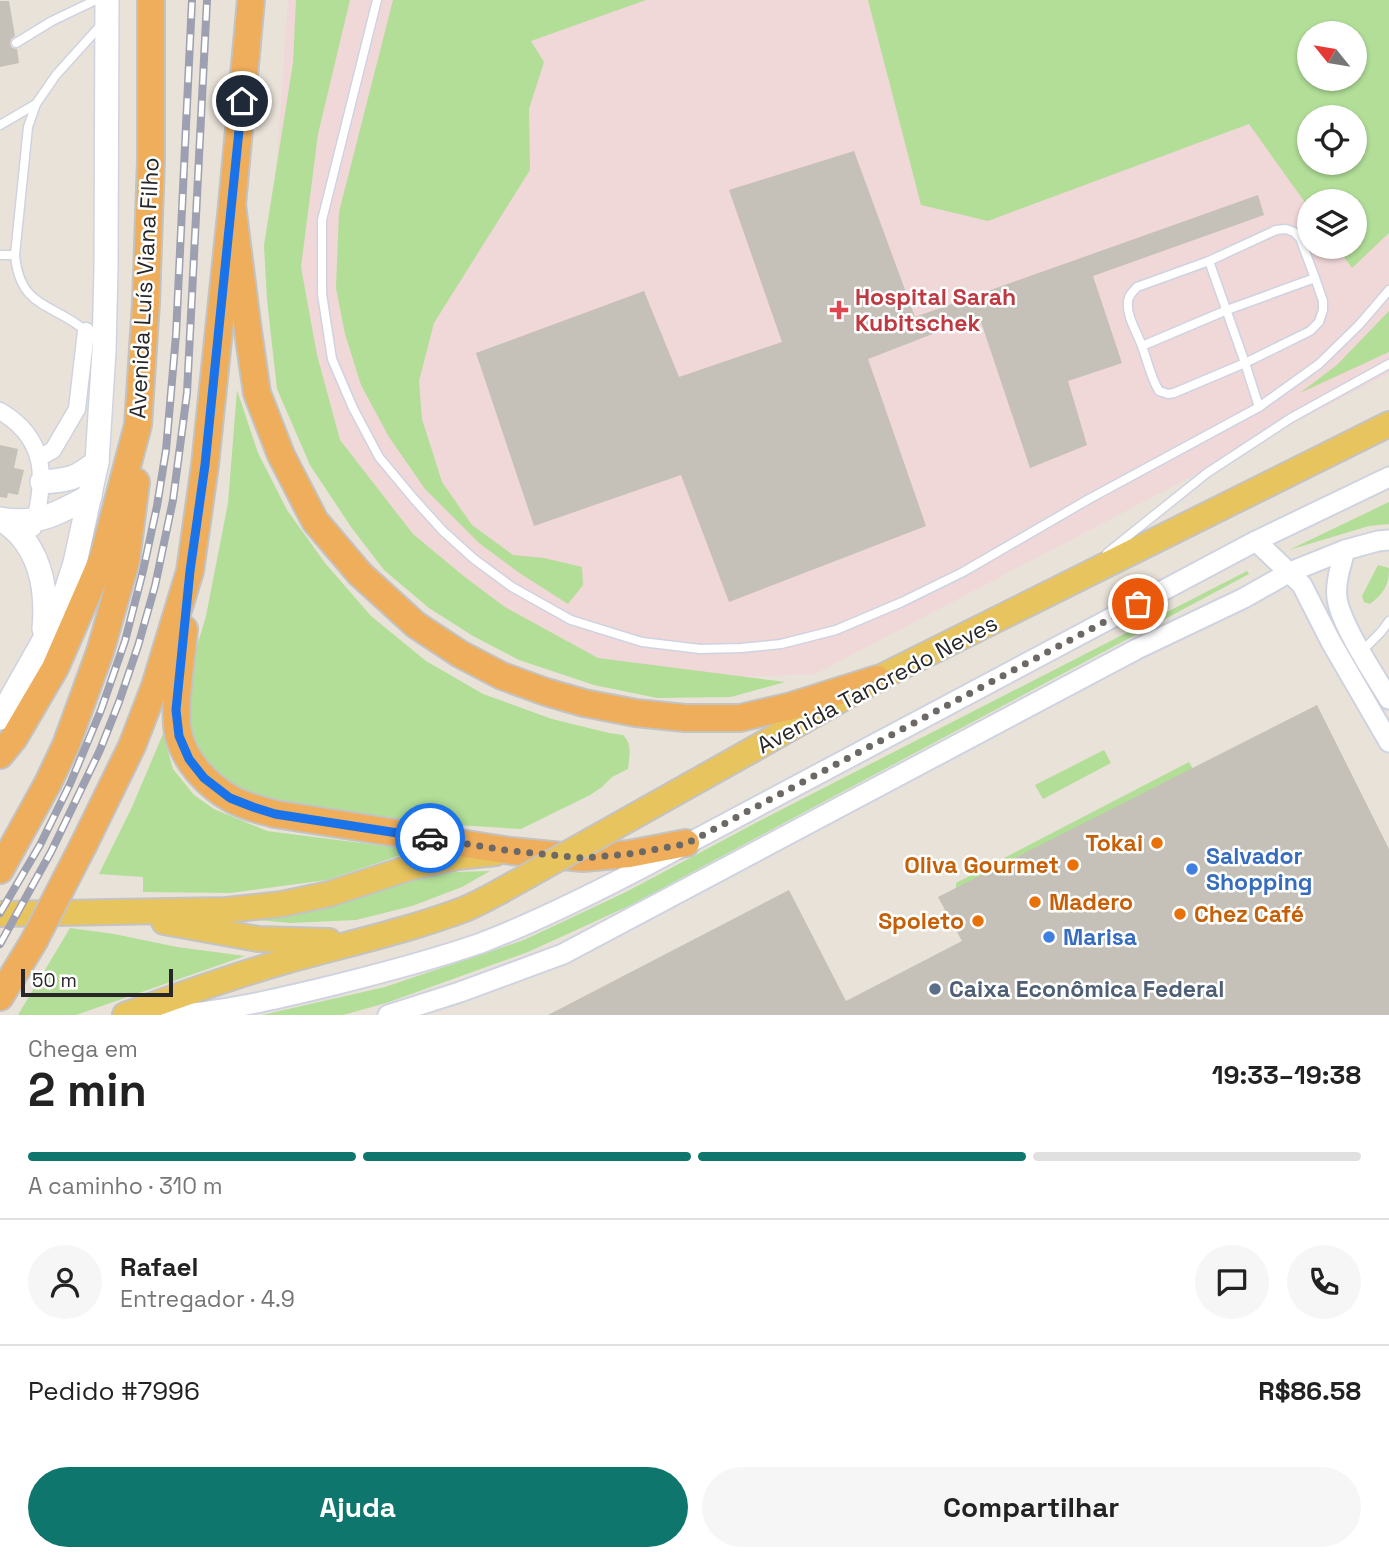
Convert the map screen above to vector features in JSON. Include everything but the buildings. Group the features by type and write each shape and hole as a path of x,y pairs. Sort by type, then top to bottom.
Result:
{"highway":[{"name":"Avenida Luís Viana Filho","path":"0,755 55,668 103,558 138,425 151,173 151,0"},
{"path":"251,0 205,465 190,571 176,710 179,736 189,759 204,778 230,798 275,814 511,851 583,858 629,854 686,844"},
{"path":"232,205 257,393 281,456 315,521 360,574 416,625 460,654 502,676 584,703 636,713 685,718 740,718 877,680"},
{"path":"0,870 66,745 114,607 126,561 136,494 138,425"},
{"path":"0,997 34,941 132,747 155,685 190,571"}],"main road":[{"name":"Avenida Luís Viana Filho","path":"0,718 43,642 63,600 75,563 97,462 104,351 104,6"},
{"name":"Avenida Tancredo Neves","path":"365,941 467,908 499,892 877,680 1389,424"},
{"path":"42,482 79,476 97,462"},
{"path":"2,520 26,522 53,516 90,496"},
{"path":"2,520 20,535 37,563 44,587 46,612 43,642"},
{"path":"0,914 227,910 282,904 329,894 412,867 458,857 511,851"},
{"path":"101,912 258,939 365,941"},
{"path":"125,1015 285,961 365,941"}],"street":[{"path":"39,458 53,450 77,409 86,331"},
{"path":"0,411 13,418 24,429 42,467 35,520 27,545"},
{"path":"170,1015 194,1014 284,997 379,974 480,943 559,911 1256,541 1389,477"},
{"path":"388,1015 564,954 1137,649 1244,598 1290,572 1345,550 1389,540"},
{"path":"1256,541 1302,585 1331,642 1389,742"},
{"path":"1345,550 1337,579 1337,600 1361,652 1389,699"}],"lane":[{"path":"377,0 322,220 322,294 332,359 353,408 379,457 443,531 474,559 513,587 571,620 642,642 700,649 780,644 835,630 902,602 963,572 1259,407 1319,364 1359,325 1389,290"},
{"path":"16,43 52,21 104,6"},
{"path":"104,6 36,104 28,127 15,255 16,271 25,289 48,309 86,331 104,351"},
{"path":"0,125 36,104"},
{"path":"1286,229 1300,238 1315,278 1323,301 1323,310 1319,322 1310,331 1245,363 1174,393 1159,391 1129,314 1129,295 1137,287 1209,261 1276,230 1286,229"},
{"path":"0,255 15,255"},
{"path":"1209,261 1259,407"},
{"path":"1142,346 1227,310 1315,278"},
{"path":"1071,582 1207,473 1291,418 1389,364"},
{"path":"1361,652 1389,621"}],"shaded area":[{"name":"Hospital Sarah Kubitschek","path":"288,0 1389,0 1389,373 815,674 634,681 527,649 316,445 272,231"}],"green space":[{"path":"296,0 350,0 318,134 301,267 317,355 340,440 413,534 505,607 598,658 785,682 731,697 657,698 594,685 519,660 473,636 429,608 384,570 351,527 310,465 277,389 267,300 264,245 293,63"},
{"path":"393,0 646,0 531,41 544,62 529,109 530,170 434,323 419,381 422,419 442,482 472,525 513,555 544,558 582,567 583,585 568,604 479,543 425,489 389,437 361,385 345,334 336,288 339,212"},
{"path":"868,0 1389,0 1389,233 1367,254 1367,189 1297,189 1297,191 1249,124 988,221 921,205"},
{"path":"1346,259 1362,259 1352,268"},
{"path":"1389,311 1389,352 1300,393 1337,365"},
{"path":"237,390 258,453 287,510 325,563 371,616 426,661 483,694 552,719 623,735 629,747 628,769 612,777 590,795 521,829 406,822 290,807 250,796 227,783 196,751 185,713 192,663 206,616 228,503"},
{"path":"1389,502 1389,524 1369,526 1289,550"},
{"path":"1378,565 1389,568 1387,584 1370,604 1364,602 1362,596"},
{"path":"1247,571 1249,574 631,905 528,952 386,1003 343,1015 262,1015 385,987 524,940 626,892"},
{"path":"163,734 173,769 194,795 214,809 267,831 416,850 327,880 230,893 143,892 143,877 99,874 132,807"},
{"path":"1104,750 1111,763 1043,799 1035,785"},
{"path":"1189,762 1193,769 956,889 956,883"},
{"path":"490,871 462,887 412,906 356,920 291,923 244,919 290,914 351,900 407,881 456,872"},
{"path":"70,928 245,956 76,1015 18,1015"}],"railway":[{"path":"0,913 40,845 70,784 101,710 125,641 157,506 166,450 176,335 192,0"},
{"path":"0,944 51,852 100,750 138,646 155,586 173,500 187,393 207,0"}],"way so far":[{"path":"430,838 511,851 583,858 629,854 686,844 1138,604"}],"place":[{"name":"Hospital Sarah Kubitschek","path":"839,310"},
{"name":"Tokai","path":"1157,843"},
{"name":"Oliva Gourmet","path":"1073,865"},
{"name":"Salvador Shopping","path":"1192,869"},
{"name":"Madero","path":"1035,902"},
{"name":"Chez Café","path":"1180,914"},
{"name":"Spoleto","path":"978,921"},
{"name":"Marisa","path":"1049,937"},
{"name":"Caixa Econômica Federal","path":"935,989"}],"route":[{"path":"242,101 205,465 190,571 176,710 179,736 189,759 204,778 230,798 275,814 430,838"}]}
